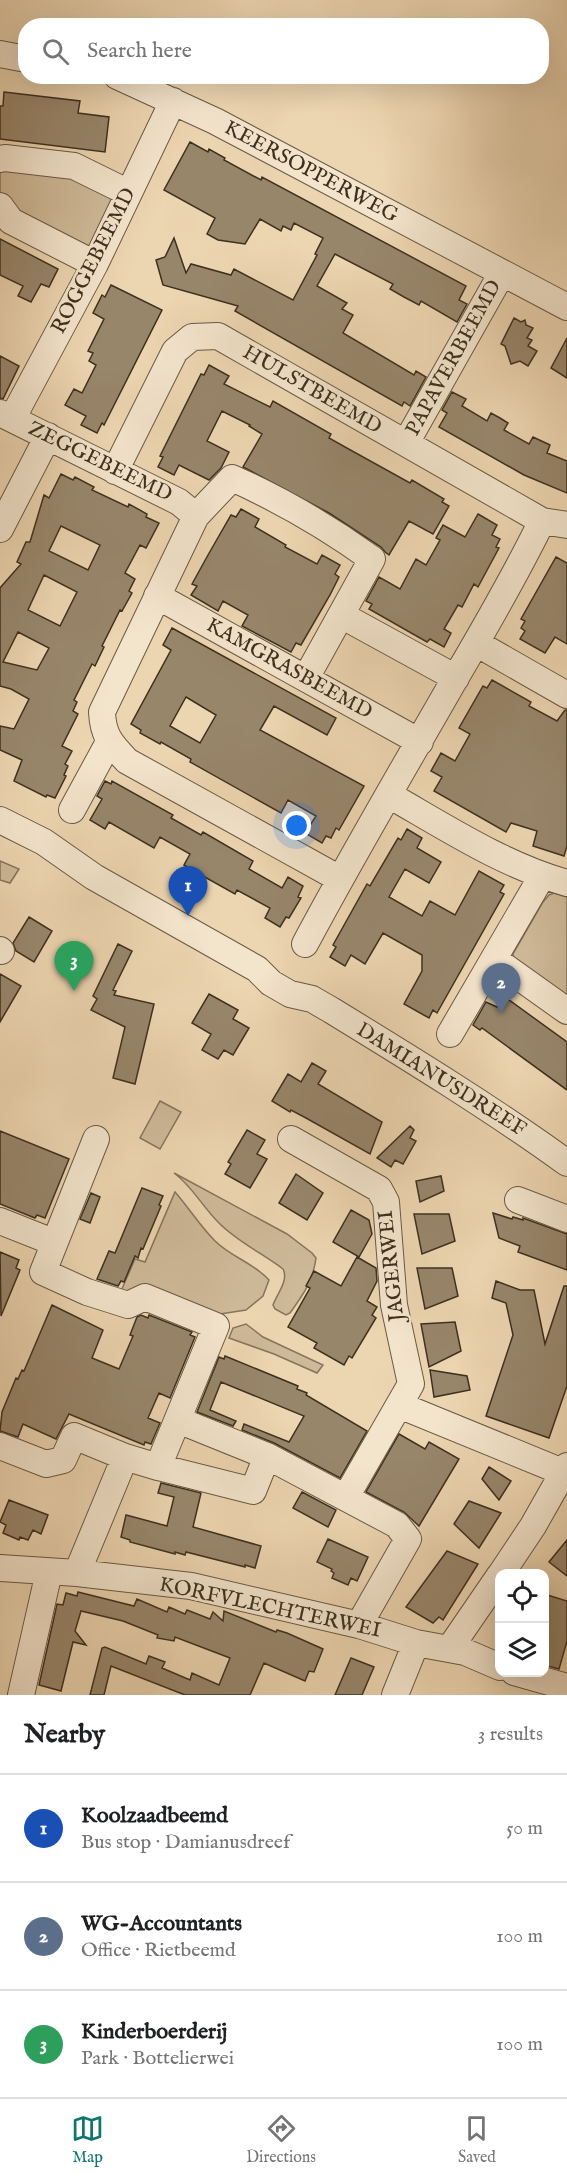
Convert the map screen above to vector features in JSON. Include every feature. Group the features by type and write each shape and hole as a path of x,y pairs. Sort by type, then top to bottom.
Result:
{"street":[{"path":"0,54 18,57"},
{"name":"KEERSOPPERWEG","path":"135,84 215,121 567,307"},
{"name":"ROGGEBEEMD","path":"6,416 95,264 173,101"},
{"path":"0,159 74,166 129,193"},
{"path":"0,206 10,221 95,264"},
{"name":"PAPAVERBEEMD","path":"406,444 502,273"},
{"name":"HULSTBEEMD","path":"115,471 175,351 192,337 218,336 542,521 567,525"},
{"name":"ZEGGEBEEMD","path":"6,416 179,502 196,516"},
{"path":"0,530 48,436"},
{"path":"306,678 372,559 349,542 289,507 232,478 196,516 102,712 103,727 109,742 127,761 340,879"},
{"path":"305,944 527,553 542,521"},
{"name":"KAMGRASBEEMD","path":"157,596 420,742"},
{"path":"341,615 456,678"},
{"path":"476,644 567,695"},
{"path":"72,810 109,742"},
{"path":"389,795 493,855 542,876 567,883"},
{"name":"DAMIANUSDREEF","path":"0,820 21,829 94,877 257,969 276,971 286,976 297,983 312,999 461,1090 567,1163"},
{"name":"DAMIANUSDREEF","path":"0,832 52,863 94,877"},
{"path":"450,1034 542,876"},
{"path":"494,958 567,1011"},
{"path":"96,1139 43,1272 87,1292 128,1305 145,1297 216,1326 158,1467"},
{"name":"JAGERWEI","path":"291,1139 379,1189 386,1202 394,1305 411,1384 346,1497"},
{"path":"518,1200 567,1219"},
{"path":"0,1221 54,1242"},
{"path":"399,1405 564,1478 503,1569"},
{"path":"178,1420 267,1456 397,1525 408,1539 359,1625"},
{"path":"0,1446 46,1464 63,1460 74,1436 125,1457 253,1491 267,1456"},
{"path":"77,1573 125,1457"},
{"name":"KORFVLECHTERWEI","path":"0,1568 77,1573 191,1586 359,1625 416,1643 450,1648 495,1665"},
{"path":"26,1693 49,1572"},
{"path":"450,1648 495,1581"},
{"path":"395,1695 416,1643"},
{"path":"532,1677 567,1687"}],"shaded area":[{"path":"0,169 71,177 116,195 94,249 18,218 0,197"},
{"path":"0,861 19,869 10,883 0,880"},
{"path":"554,893 567,897 567,1000 514,961 513,954 543,902"},
{"path":"160,1101 181,1112 160,1149 140,1138"},
{"path":"174,1173 287,1234 312,1253 316,1258 310,1281 290,1313 286,1315 275,1309 273,1305 284,1282 283,1269 225,1229"},
{"path":"175,1192 215,1241 269,1280 263,1296 246,1310 220,1314 121,1291 135,1259 145,1262"},
{"path":"246,1324 263,1337 323,1365 317,1373 229,1338 233,1328"}],"building":[{"path":"4,92 80,101 78,113 109,117 105,152 0,139 0,106 3,106"},
{"path":"190,142 208,152 209,149 261,180 262,177 466,286 459,300 467,304 457,322 421,301 419,305 404,297 390,289 393,284 335,254 317,286 347,303 342,309 353,315 343,333 414,375 416,371 426,377 410,406 404,402 402,406 235,311 238,306 163,285 156,260 165,257 174,238 186,273 191,264 231,275 234,269 293,300 317,255 315,254 323,238 294,223 291,230 283,226 281,231 260,219 245,244 218,240 207,234 215,218 164,190"},
{"path":"0,239 58,269 49,287 41,284 31,302 18,296 23,286 0,275"},
{"path":"111,285 162,310 104,425 102,423 97,433 81,425 86,416 65,405 74,389 82,393 96,365 89,361 93,353 88,351 104,319 93,313 102,295 105,297"},
{"path":"514,318 521,322 525,320 526,325 533,328 527,338 532,340 528,346 537,351 528,366 520,361 511,364 505,346 501,344"},
{"path":"567,338 567,378 551,368"},
{"path":"0,356 19,366 3,399 0,398"},
{"path":"209,365 229,376 224,384 270,407 273,401 331,434 329,438 444,499 442,502 449,506 433,534 409,521 389,555 381,547 329,513 243,467 262,434 250,425 222,411 207,441 229,452 221,468 209,480 179,465 174,475 158,467 163,457 160,456 201,374 204,375"},
{"path":"452,392 466,399 462,406 487,421 491,413 500,418 508,423 504,430 529,444 533,437 550,445 547,453 567,461 567,493 524,475 439,427 447,413 442,410"},
{"path":"61,474 73,480 75,477 94,487 92,490 128,507 129,504 147,514 146,517 159,523 146,548 140,545 125,573 135,579 129,591 132,593 122,611 120,610 95,666 92,664 74,700 77,702 73,711 78,714 62,746 72,751 65,764 68,766 64,775 66,776 55,798 47,795 46,797 14,781 22,760 0,750 0,726 14,729 29,699 0,686 0,588 21,564 17,562 26,542 30,542 44,495 49,498","holes":["61,526 100,545 88,570 49,551","44,575 77,592 60,626 28,610","18,632 49,648 37,670 3,662"]},
{"path":"241,509 259,519 255,527 286,545 285,547 317,564 322,555 340,565 335,574 339,577 330,595 301,645 296,643 291,652 242,626 248,615 223,601 218,611 191,595 197,586 192,584 231,515 236,517"},
{"path":"478,514 497,525 492,535 500,539 496,547 499,548 478,587 474,584 462,607 458,605 444,629 451,633 444,647 430,639 427,642 369,609 372,604 366,601 379,577 400,589 416,559 426,565 440,540 436,538 443,525 465,537"},
{"path":"556,557 567,563 567,644 555,637 545,653 520,639 525,631 521,628 525,621 521,619"},
{"path":"172,628 336,718 327,735 274,706 260,730 364,786 339,830 336,828 331,838 326,836 322,843 305,833 316,816 288,800 281,813 190,762 191,759 140,733 141,730 131,724 171,650 163,645","holes":["186,697 216,715 200,743 170,726"]},
{"path":"492,680 531,702 529,706 557,721 567,710 567,846 564,856 533,846 537,831 511,823 506,832 434,791 442,777 431,771 441,753 455,761 470,734 459,728 483,686 487,688"},
{"path":"105,781 111,784 112,781 173,815 171,818 201,835 203,832 253,861 249,869 282,888 288,877 303,886 298,897 301,898 289,918 286,917 280,927 265,918 270,908 237,890 235,894 203,876 198,885 183,876 188,867 184,865 190,854 160,837 154,848 109,822 105,829 90,820 102,799 97,796"},
{"path":"407,829 422,838 417,848 441,862 429,883 405,869 389,897 422,916 430,901 455,915 479,871 504,885 500,892 504,894 437,1013 433,1010 429,1018 404,1004 422,971 422,955 383,933 365,964 351,955 345,966 330,957 336,947 333,945 367,884 370,886 398,838 401,840"},
{"path":"29,917 52,931 34,962 16,951 13,943"},
{"path":"118,944 132,951 113,990 116,991 114,995 154,1004 135,1084 113,1078 125,1027 91,1010 97,999 93,996"},
{"path":"0,974 21,986 0,1022"},
{"path":"209,994 238,1010 233,1019 249,1028 233,1055 224,1050 218,1059 202,1050 211,1034 192,1023"},
{"path":"505,997 567,1042 567,1090 482,1028 480,1030 473,1025 486,1002 497,1007"},
{"path":"312,1063 326,1071 318,1084 382,1122 370,1154 272,1101 288,1074 301,1082"},
{"path":"410,1126 414,1130 410,1138 416,1141 403,1164 395,1160 391,1167 377,1158"},
{"path":"247,1130 265,1140 257,1154 267,1159 250,1188 225,1174 231,1164 228,1162"},
{"path":"0,1131 69,1159 45,1218 37,1215 35,1218 0,1204"},
{"path":"296,1174 323,1193 307,1220 279,1203"},
{"path":"441,1176 444,1191 420,1202 416,1181"},
{"path":"142,1188 163,1196 143,1249 141,1248 138,1258 135,1256 124,1282 121,1281 118,1286 97,1279 109,1251 115,1253"},
{"path":"91,1193 100,1197 90,1223 80,1219"},
{"path":"351,1210 369,1220 372,1234 359,1257 333,1242"},
{"path":"493,1213 512,1219 513,1217 523,1220 523,1218 567,1234 567,1270 518,1252 520,1246 499,1238"},
{"path":"414,1214 449,1214 455,1241 422,1254"},
{"path":"0,1252 19,1260 16,1268 20,1270 1,1316"},
{"path":"357,1257 376,1268 377,1281 367,1301 377,1307 372,1315 376,1318 352,1358 349,1356 344,1365 314,1348 317,1343 288,1327 310,1288 306,1286 314,1271 341,1286"},
{"path":"417,1268 452,1268 458,1296 425,1309"},
{"path":"496,1281 520,1290 534,1290 545,1344 564,1286 567,1286 567,1386 549,1438 486,1416 513,1335 506,1303 492,1298"},
{"path":"52,1305 103,1330 92,1358 119,1369 133,1336 130,1335 137,1317 141,1315 148,1318 149,1315 192,1332 190,1335 195,1337 170,1398 159,1393 148,1418 160,1423 151,1444 145,1442 144,1445 69,1414 56,1439 23,1424 18,1437 0,1431 2,1412 16,1378 18,1379 22,1370 24,1371"},
{"path":"455,1322 461,1351 429,1367 421,1324"},
{"path":"225,1356 298,1386 297,1389 307,1393 306,1395 367,1431 340,1478 274,1443 242,1430 244,1424 289,1442 304,1416 221,1382 210,1410 236,1421 233,1426 197,1412 219,1357 224,1359"},
{"path":"430,1370 467,1376 470,1390 434,1397"},
{"path":"399,1434 425,1449 429,1442 459,1459 419,1526 404,1512 366,1492"},
{"path":"489,1467 511,1481 499,1500 482,1479"},
{"path":"161,1483 201,1493 193,1527 261,1546 255,1568 186,1552 185,1555 175,1552 175,1554 130,1542 121,1537 126,1515 167,1526 174,1497 158,1493"},
{"path":"302,1492 336,1510 328,1527 293,1508"},
{"path":"9,1500 48,1515 41,1534 33,1530 28,1540 20,1537 19,1540 3,1533 6,1525 0,1522"},
{"path":"469,1501 501,1513 479,1548 454,1524"},
{"path":"328,1539 368,1557 357,1581 351,1578 348,1585 332,1578 334,1573 332,1569 317,1562"},
{"path":"567,1540 567,1576 549,1562"},
{"path":"447,1551 478,1564 443,1620 439,1617 433,1623 406,1607"},
{"path":"78,1592 134,1606 137,1599 167,1612 169,1607 185,1614 187,1610 210,1619 213,1612 223,1621 224,1611 276,1632 277,1630 287,1633 323,1649 314,1672 309,1671 305,1681 264,1663 250,1695 185,1695 111,1666 104,1695 90,1695 102,1648 105,1647 146,1664 149,1656 165,1662 162,1668 190,1680 192,1673 219,1685 230,1658 175,1637 174,1641 157,1638 158,1635 123,1621 81,1611 75,1631 86,1645 73,1642 61,1691 39,1685 57,1604 63,1605 66,1593 77,1596"},
{"path":"549,1596 567,1601 567,1641 559,1669 549,1666"},
{"path":"351,1658 374,1667 362,1695 335,1695"}],"place":[{"name":"Koolzaadbeemd","path":"188,916"},
{"name":"Kinderboerderij","path":"74,991"},
{"name":"WG-Accountants","path":"501,1013"}]}
